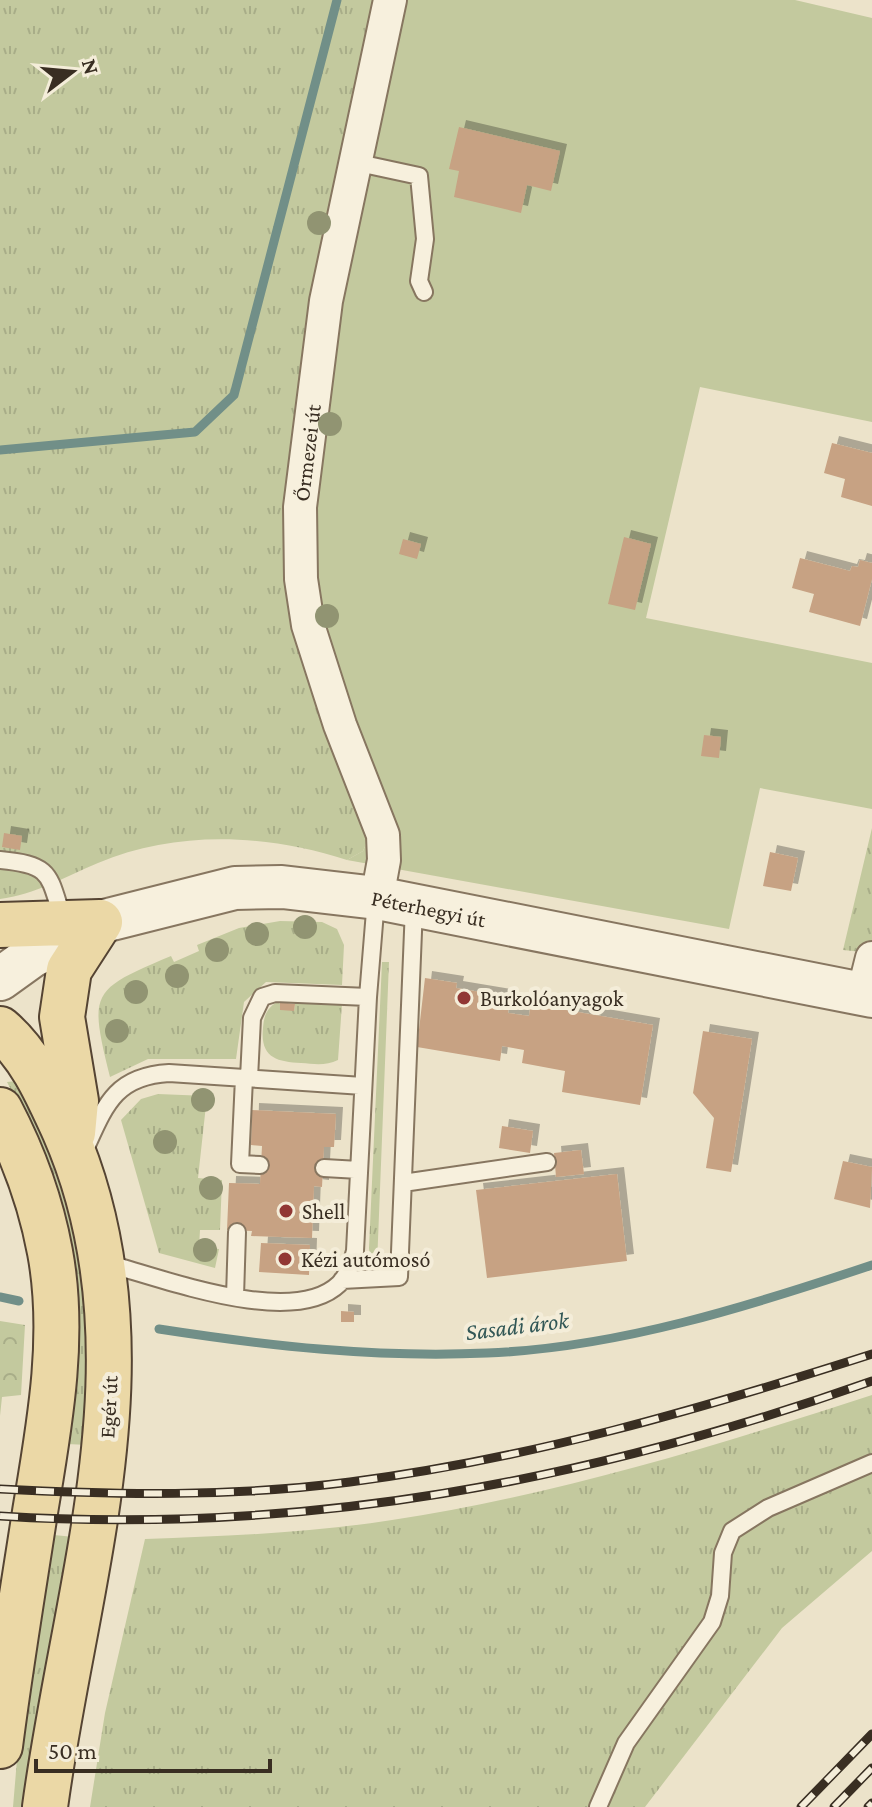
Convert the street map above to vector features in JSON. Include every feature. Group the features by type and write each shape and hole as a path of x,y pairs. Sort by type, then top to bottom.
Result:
{"main road":[{"path":"0,925 82,923 69,970 62,1017 76,1101 75,1156"},
{"name":"Egér út","path":"0,1029 24,1052 75,1156 92,1208 103,1263 109,1320 107,1441 92,1544 55,1729 45,1807"},
{"path":"0,1110 34,1192 45,1229 53,1274 56,1326 48,1430 0,1746"}],"street":[{"name":"Őrmezei út","path":"390,0 326,301 300,507 301,579 308,625 340,725 383,835 384,860 395,902"},
{"name":"Péterhegyi út","path":"0,979 82,923 235,888 316,888 869,983"}],"lane":[{"path":"354,162 419,176 425,239 419,281 424,292"},
{"path":"0,860 34,863 43,869 82,923"},
{"path":"103,1263 235,1297 302,1301 322,1295 342,1280 355,1251 368,997 395,902"},
{"path":"342,1280 399,1277 403,1183 395,902"},
{"path":"260,1165 239,1172 252,1018 262,997 275,993 368,997"},
{"path":"75,1156 107,1101 138,1079 169,1073 363,1086"},
{"path":"403,1183 547,1162"},
{"path":"324,1168 359,1170"},
{"path":"235,1297 237,1232"},
{"path":"598,1807 626,1743 712,1622 720,1596 723,1553 732,1531 768,1508 872,1463"}],"green space":[{"path":"0,0 373,0 338,161 368,839 363,851 347,860 316,851 253,841 190,841 128,852 38,889 0,899"},
{"path":"373,0 795,0 872,18 872,422 700,387 646,618 872,663 872,809 760,788 729,929 347,860 363,851 368,839 299,628 318,298 338,161"},
{"path":"872,828 872,953 843,950"},
{"path":"280,921 322,922 337,929 344,945 342,985 266,982 244,1002 236,1059 148,1059 110,1077 99,1027 99,1010 102,997 111,987 144,967 171,956 174,962 199,951 197,945 239,928"},
{"path":"382,962 389,962 377,1265 370,1261 369,1248"},
{"path":"277,1002 294,1011 295,1002 342,1004 338,1060 324,1064 284,1061 267,1052 263,1038 264,1020 270,1007"},
{"path":"17,1081 55,1163 81,1249 91,1326 88,1445 67,1444 30,1127 7,1082"},
{"path":"158,1094 207,1096 198,1178 222,1180 220,1230 200,1230 199,1247 219,1249 215,1268 159,1253 121,1120 141,1099"},
{"path":"0,1321 25,1325 21,1395 2,1397 0,1416"},
{"path":"872,1395 872,1551 782,1628 645,1807 90,1807 105,1713 145,1539 330,1528 453,1510 635,1467"},
{"path":"54,1535 74,1537 26,1807 13,1807 19,1736"}],"building":[{"path":"459,127 560,151 551,191 527,185 521,213 454,197 459,171 449,169"},
{"path":"832,443 872,453 872,506 841,497 845,479 824,473"},
{"path":"624,537 651,544 635,610 608,604"},
{"path":"403,539 421,544 417,559 399,554"},
{"path":"800,558 850,571 852,566 858,567 860,560 872,563 872,579 860,626 809,612 814,594 792,588"},
{"path":"704,735 721,737 719,758 701,756"},
{"path":"4,833 22,836 20,850 2,847"},
{"path":"770,852 798,858 791,891 763,886"},
{"path":"425,978 457,983 456,988 510,997 508,1013 529,1016 531,1004 653,1025 640,1105 562,1092 565,1071 522,1063 524,1050 502,1046 500,1061 417,1047"},
{"path":"280,1002 295,1004 294,1011 280,1010"},
{"path":"703,1031 752,1039 731,1172 706,1168 714,1118 693,1093"},
{"path":"252,1110 336,1114 334,1147 324,1147 322,1187 314,1186 312,1238 251,1236 252,1231 227,1230 229,1183 260,1184 262,1146 251,1145"},
{"path":"502,1126 533,1131 530,1153 499,1148"},
{"path":"581,1150 584,1174 556,1177 554,1153"},
{"path":"843,1161 872,1167 870,1208 834,1199"},
{"path":"617,1174 627,1261 487,1278 476,1190"},
{"name":"Kézi autómosó","path":"261,1243 310,1245 309,1275 259,1272"},
{"path":"341,1311 354,1312 354,1322 341,1322"}],"waterway":[{"path":"0,450 195,432 234,395 337,0"},
{"name":"Sasadi árok","path":"159,1329 241,1341 363,1352 446,1354 536,1349 634,1334 731,1310 872,1265"},
{"name":"Sasadi árok","path":"0,1297 19,1301"}],"railway":[{"path":"0,1489 88,1493 219,1492 306,1487 417,1472 614,1430 872,1354"},
{"path":"0,1516 113,1520 224,1517 334,1508 443,1494 551,1473 658,1447 765,1417 872,1381"},
{"path":"801,1807 872,1734"},
{"path":"834,1807 872,1768"},
{"path":"868,1807 872,1803"}],"place":[{"name":"Burkolóanyagok","path":"464,998"},
{"name":"Shell","path":"286,1211"},
{"name":"Kézi autómosó","path":"285,1259"}]}
